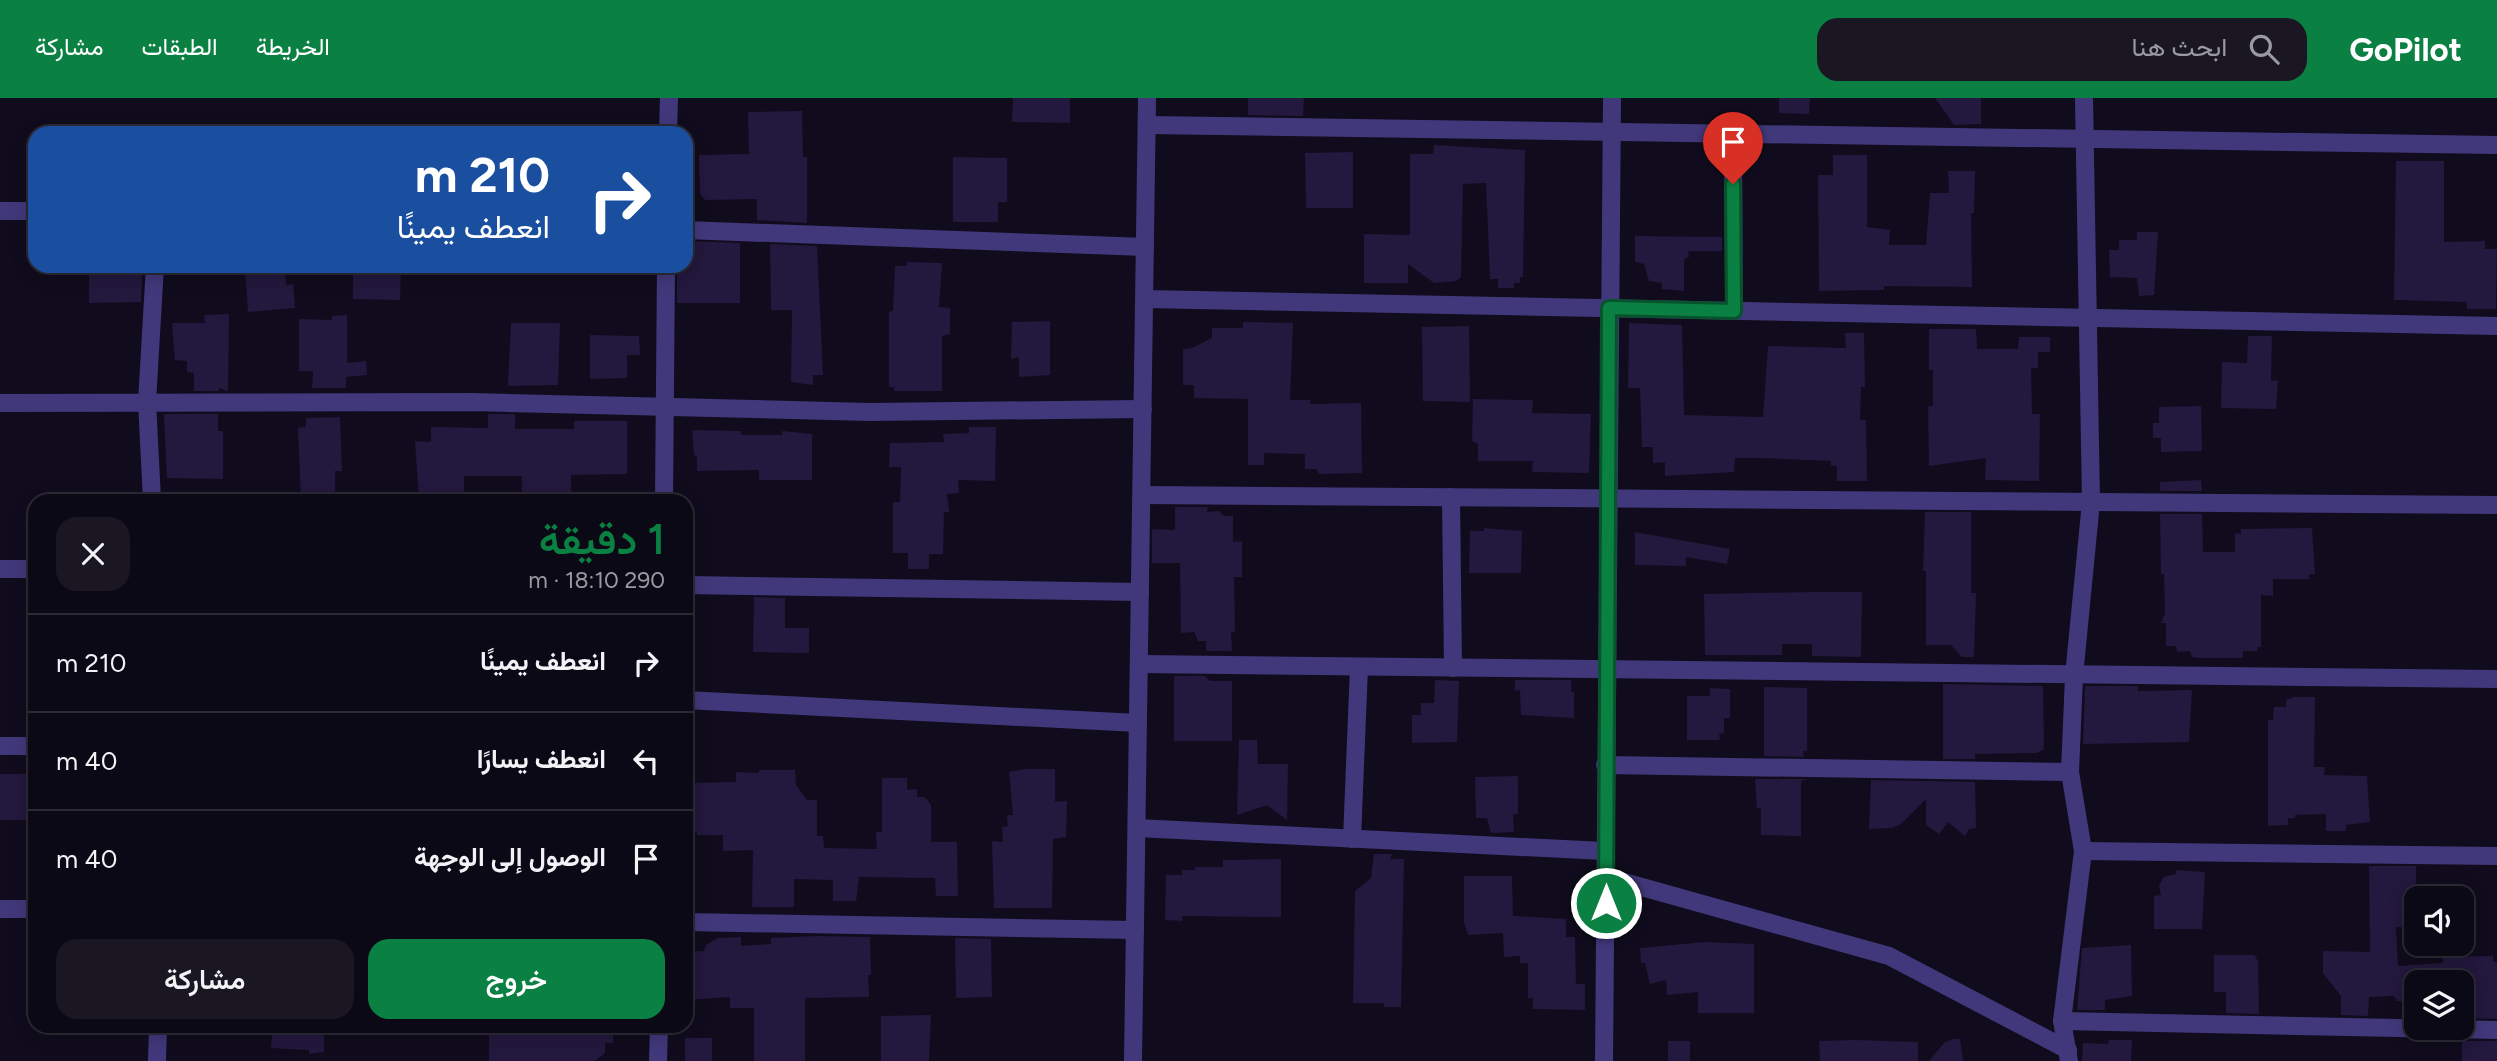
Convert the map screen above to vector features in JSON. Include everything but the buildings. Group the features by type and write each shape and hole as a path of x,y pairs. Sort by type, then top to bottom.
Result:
{"street":[{"path":"668,126 669,98"},
{"path":"1133,1061 1147,98"},
{"path":"1604,1061 1612,98"},
{"path":"2068,1056 2062,1021 2083,850 2070,772 2074,676 2091,502 2084,98"},
{"path":"1147,125 2497,145"},
{"path":"1733,134 1734,311"},
{"path":"0,211 28,211"},
{"path":"693,230 1145,247"},
{"path":"152,494 147,401 155,273"},
{"path":"664,494 666,273"},
{"path":"1144,299 2497,326"},
{"path":"0,403 147,401 869,412 1143,409"},
{"path":"1142,495 2497,505"},
{"path":"1451,497 1453,668"},
{"path":"0,569 28,569"},
{"path":"693,584 1140,592"},
{"path":"1139,664 2497,679"},
{"path":"1352,839 1359,667"},
{"path":"693,700 1138,723"},
{"path":"0,746 28,746"},
{"path":"1605,765 2070,772"},
{"path":"1137,828 1604,851"},
{"path":"2083,850 2497,856"},
{"path":"1606,877 1889,956 2068,1056"},
{"path":"0,909 28,909"},
{"path":"693,922 1135,930"},
{"path":"2062,1021 2497,1030"},
{"path":"157,1061 158,1033"},
{"path":"658,1061 659,1033"}],"route":[{"path":"1606,903 1604,830 1609,308 1734,311 1733,184"}]}
